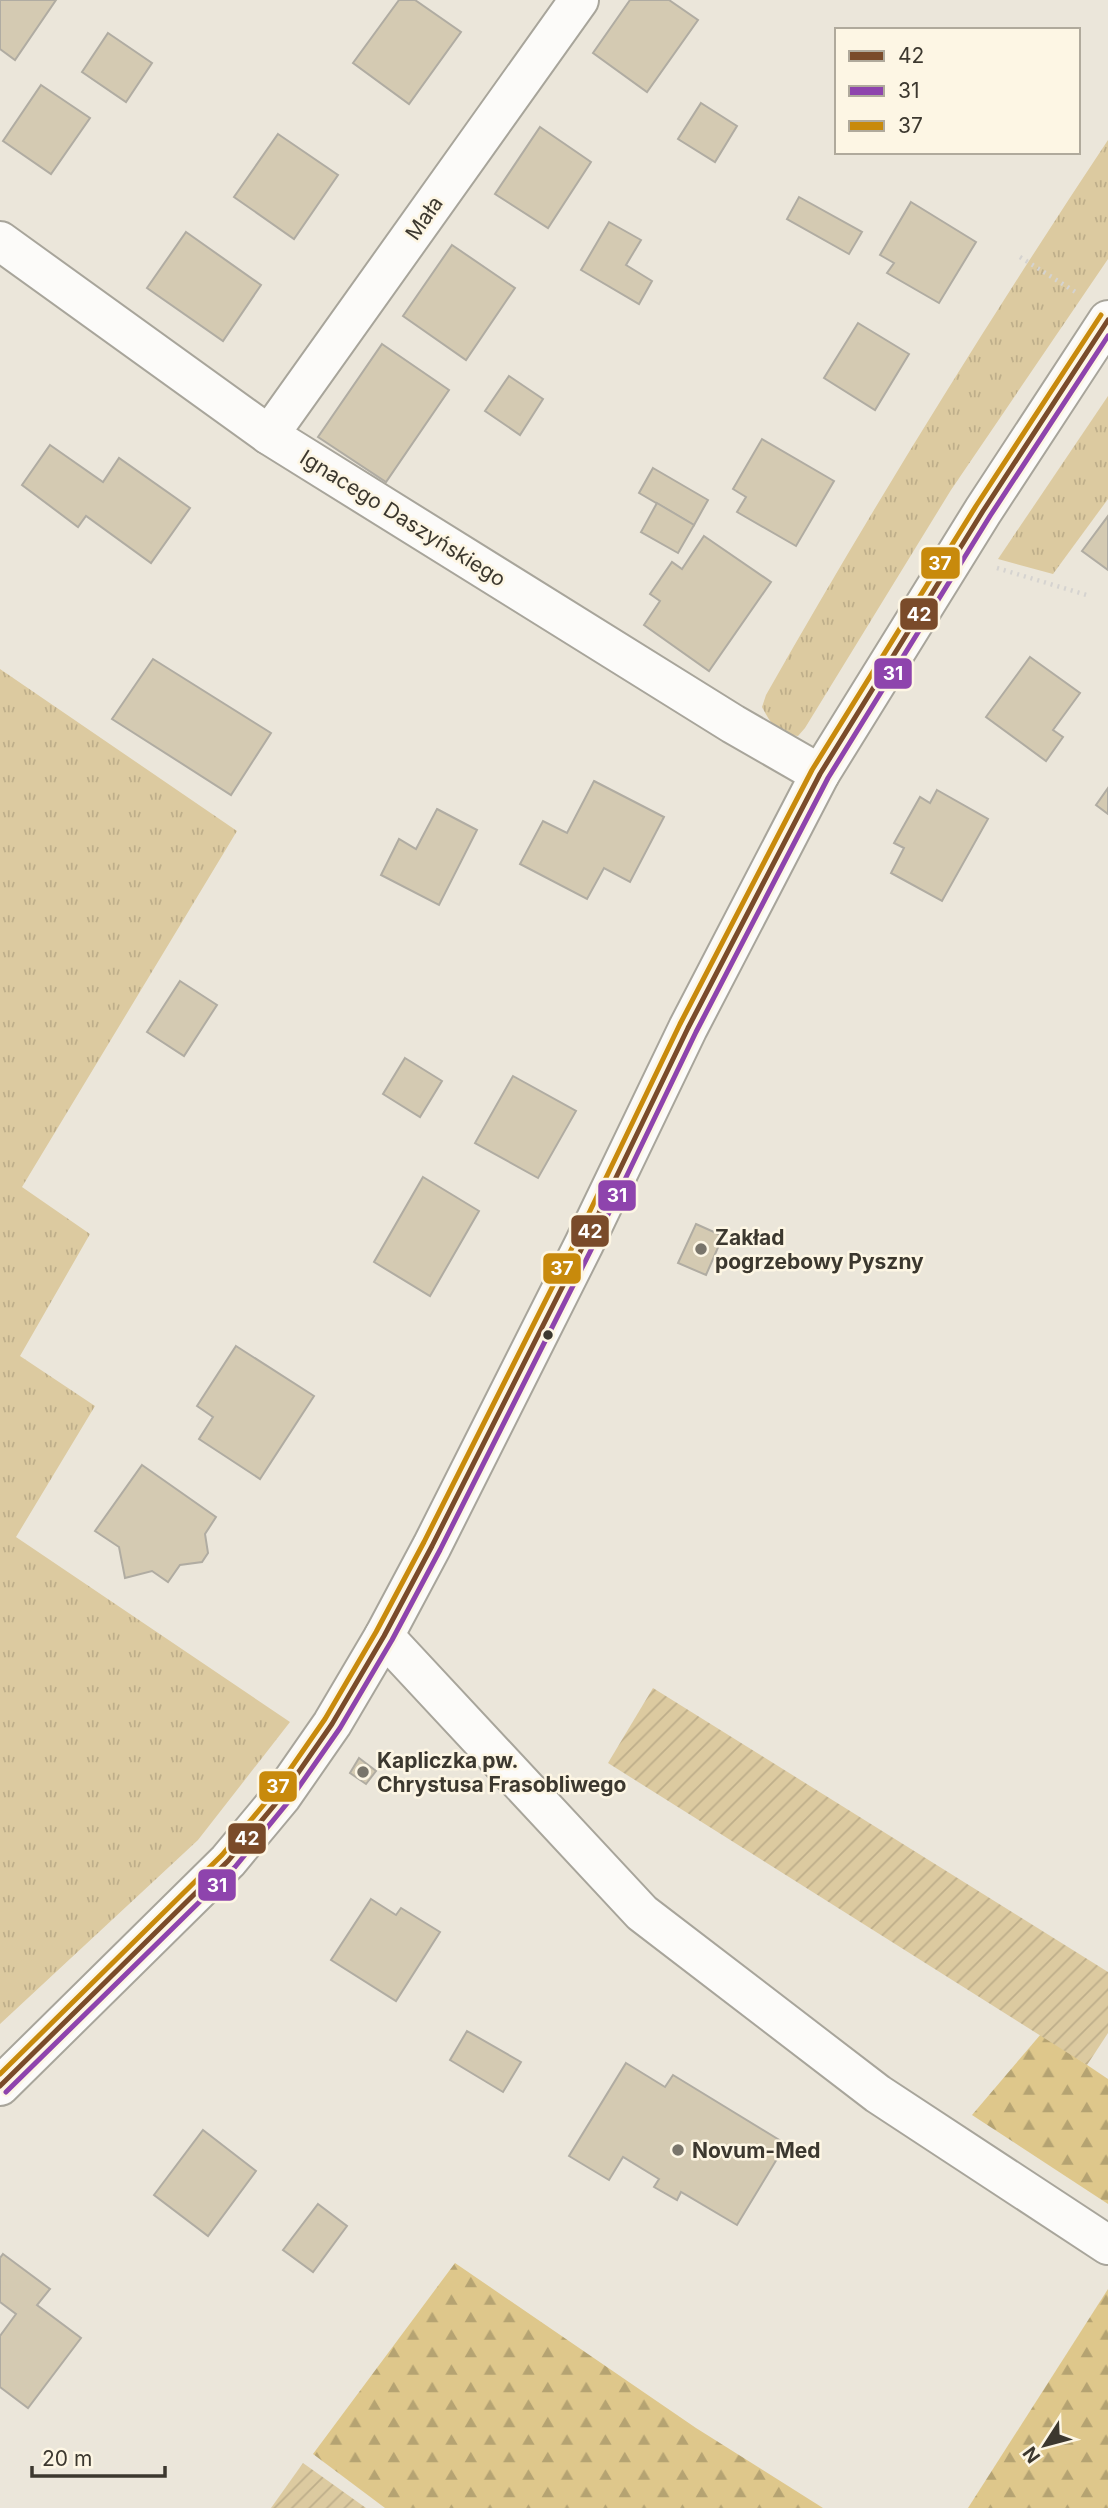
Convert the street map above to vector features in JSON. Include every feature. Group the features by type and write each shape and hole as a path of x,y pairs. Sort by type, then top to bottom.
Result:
{"street":[{"name":"Mała","path":"270,435 579,0"},
{"name":"Ignacego Daszyńskiego","path":"0,241 270,435 733,724 820,774"},
{"path":"0,2086 228,1861 282,1796 332,1724 384,1636 432,1546 578,1256 694,1016 820,774 983,511 1097,310"},
{"path":"384,1636 642,1913 878,2094 1108,2245"}],"path":[{"path":"1020,257 1097,310"},
{"path":"999,569 1090,596"}],"green space":[{"path":"1108,140 1108,259 951,490 805,728 798,736 780,730 762,707 766,695 932,414"},
{"path":"1108,396 1108,499 1053,574 998,559"},
{"path":"0,669 237,831 22,1187 90,1234 20,1356 95,1406 16,1537 290,1722 198,1840 0,2024"},
{"path":"653,1688 1108,1972 1108,2033 1087,2065 608,1763"},
{"path":"1041,2034 1108,2079 1108,2204 972,2115"},
{"path":"455,2263 696,2428 823,2508 385,2508 313,2454"},
{"path":"1108,2289 1108,2508 968,2508"},
{"path":"303,2463 366,2508 271,2508"}],"building":[{"path":"0,0 56,0 15,60 0,49"},
{"path":"399,0 415,0 461,32 409,104 353,63"},
{"path":"630,0 669,0 698,20 647,92 593,53"},
{"path":"108,33 152,63 126,102 82,72"},
{"path":"41,85 90,118 51,174 3,141"},
{"path":"701,103 737,126 715,162 678,139"},
{"path":"540,127 591,162 548,228 495,194"},
{"path":"278,134 338,175 294,239 234,197"},
{"path":"799,197 862,232 849,254 787,219"},
{"path":"911,202 976,242 939,303 887,273 894,263 880,255"},
{"path":"609,222 641,240 626,265 652,281 639,304 581,270"},
{"path":"186,232 261,285 223,341 147,288"},
{"path":"452,245 515,288 466,360 403,316"},
{"path":"858,323 909,354 875,410 824,378"},
{"path":"382,344 449,390 386,482 318,437"},
{"path":"509,376 543,399 520,435 485,411"},
{"path":"762,439 834,481 796,546 737,512 746,497 733,489"},
{"path":"50,445 103,482 119,458 190,508 151,563 86,516 78,527 22,485"},
{"path":"653,468 708,500 694,525 639,493"},
{"path":"657,503 694,525 678,553 641,532"},
{"path":"1108,516 1108,570 1082,551"},
{"path":"704,536 771,582 709,671 644,625 660,601 650,594 672,562 682,569"},
{"path":"1030,657 1080,693 1053,730 1063,737 1046,761 986,717"},
{"path":"153,659 271,733 231,795 112,719"},
{"path":"594,781 664,817 630,882 604,868 587,899 520,864 543,821 567,833"},
{"path":"1108,788 1108,814 1096,805"},
{"path":"937,790 988,819 942,901 891,873 904,848 894,843 920,797 930,803"},
{"path":"437,809 477,830 439,905 381,875 399,839 416,849"},
{"path":"180,981 217,1005 184,1056 147,1032"},
{"path":"405,1058 442,1081 420,1117 383,1094"},
{"path":"513,1076 576,1111 538,1178 475,1143"},
{"path":"423,1177 479,1211 430,1296 374,1262"},
{"name":"Zakład pogrzebowy Pyszny","path":"696,1224 723,1236 706,1275 678,1263"},
{"path":"236,1346 314,1396 260,1479 199,1439 213,1417 197,1406"},
{"path":"142,1465 216,1517 205,1534 208,1553 202,1562 180,1565 168,1582 152,1571 125,1578 119,1547 95,1531"},
{"name":"Kapliczka pw. Chrystusa Frasobliwego","path":"359,1758 376,1771 366,1784 350,1773"},
{"path":"371,1899 396,1915 401,1908 440,1932 396,2001 331,1960"},
{"path":"467,2031 521,2062 503,2092 450,2060"},
{"name":"Novum-Med","path":"626,2063 665,2087 673,2075 786,2144 737,2225 681,2192 677,2200 654,2187 659,2179 623,2157 609,2180 569,2156"},
{"path":"203,2130 256,2171 208,2236 154,2195"},
{"path":"318,2204 347,2226 313,2272 283,2250"},
{"path":"3,2254 50,2289 37,2305 81,2338 28,2408 0,2387 0,2336 16,2314 0,2302 0,2258"}],"transit line":[{"name":"37","path":"0,2074 222,1855 275,1791 325,1719 424,1542 576,1240 680,1024 812,770 976,506 1101,315"},
{"name":"42","path":"0,2086 228,1861 282,1796 332,1724 384,1636 432,1546 584,1244 688,1028 820,774 983,511 1108,320"},
{"name":"31","path":"6,2092 235,1867 289,1801 340,1728 392,1640 440,1550 592,1248 696,1032 828,778 990,516 1108,336"}],"place":[{"name":"Zakład pogrzebowy Pyszny","path":"701,1249"},
{"name":"Kapliczka pw. Chrystusa Frasobliwego","path":"363,1772"},
{"name":"Novum-Med","path":"678,2150"}]}
